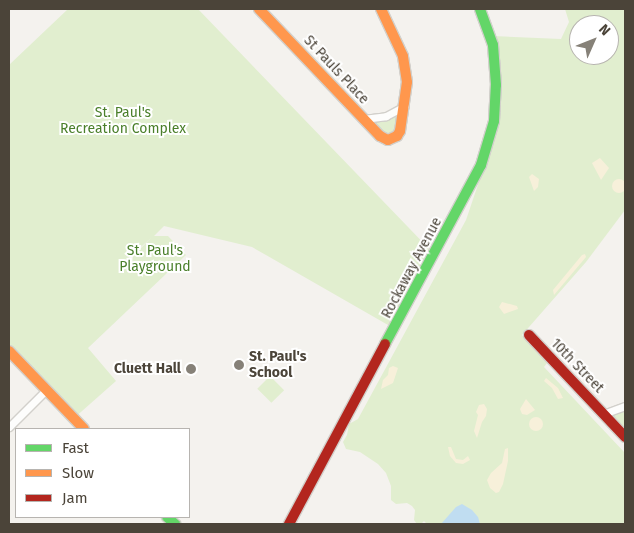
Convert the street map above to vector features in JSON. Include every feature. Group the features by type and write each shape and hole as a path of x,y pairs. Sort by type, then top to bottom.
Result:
{"main road":[{"name":"St Pauls Place","path":"259,9 384,139 392,140 397,136 406,106"},
{"path":"381,9 403,56 407,82 406,106"},
{"name":"Rockaway Avenue","path":"289,524 482,165 494,121 496,85 493,45 480,9"},
{"name":"10th Street","path":"529,336 625,437"},
{"path":"9,351 83,428"}],"street":[{"path":"363,118 386,116 406,106"},
{"path":"9,427 46,390"},
{"path":"603,414 625,406"}],"green space":[{"name":"St. Paul's Recreation Complex","path":"68,9 198,9 435,255 395,329 252,247 164,226 154,236 168,236 186,255 88,348 116,381 73,419 9,351 9,65","holes":["151,238 133,256 132,271 124,262"]},
{"path":"565,9 625,9 625,210 586,262 522,335 547,363 544,367 625,453 625,524 427,524 424,521 421,524 417,524 414,520 415,510 412,506 407,503 396,504 391,500 391,486 386,473 378,464 360,452 346,449 343,442 347,435 349,424 358,419 466,220 487,158 496,112 493,36 561,39 569,22"},
{"path":"400,112 395,132 386,135 372,122 389,119"},
{"path":"270,376 284,390 271,403 257,389"},
{"path":"625,410 625,432 610,416"}],"sand":[{"path":"600,158 609,168 601,180 592,163"},
{"path":"532,174 539,179 538,187 534,191 529,177"},
{"path":"616,179 622,179 626,186 622,193 616,193 612,189 612,183"},
{"path":"585,254 586,257 554,295 553,290 582,255"},
{"path":"502,302 517,306 518,309 504,314 499,307"},
{"path":"393,366 398,368 393,383 381,389 383,380 388,375 389,368"},
{"path":"546,378 558,388 563,398 558,399 552,388 544,381"},
{"path":"526,399 535,410 527,415 522,414 520,409"},
{"path":"484,404 487,409 486,416 477,438 474,431 478,415 476,412 479,405"},
{"path":"536,417 541,419 543,424 541,429 536,431 531,429 529,424 531,419"},
{"path":"448,447 451,447 456,459 463,460 468,456 470,460 463,464 456,463 450,456"},
{"path":"508,448 508,461 503,484 499,492 496,493 490,488 487,480 491,473 502,463 505,449"}],"water":[{"path":"462,504 472,510 478,517 480,524 441,524 456,507"}],"traffic: fast":[{"path":"385,344 481,165 494,121 496,85 493,45 480,9"},
{"path":"168,518 175,524"}],"traffic: slow":[{"path":"259,9 380,136 388,140 397,136 400,131 407,82 403,56 381,9"},
{"path":"9,351 83,428"}],"traffic: jam":[{"path":"529,335 625,437"},
{"path":"289,524 385,344"}],"place":[{"name":"St. Paul's School","path":"239,365"},
{"name":"Cluett Hall","path":"191,369"}],"park label":[{"name":"St. Paul's Playground","path":"155,260"}]}
